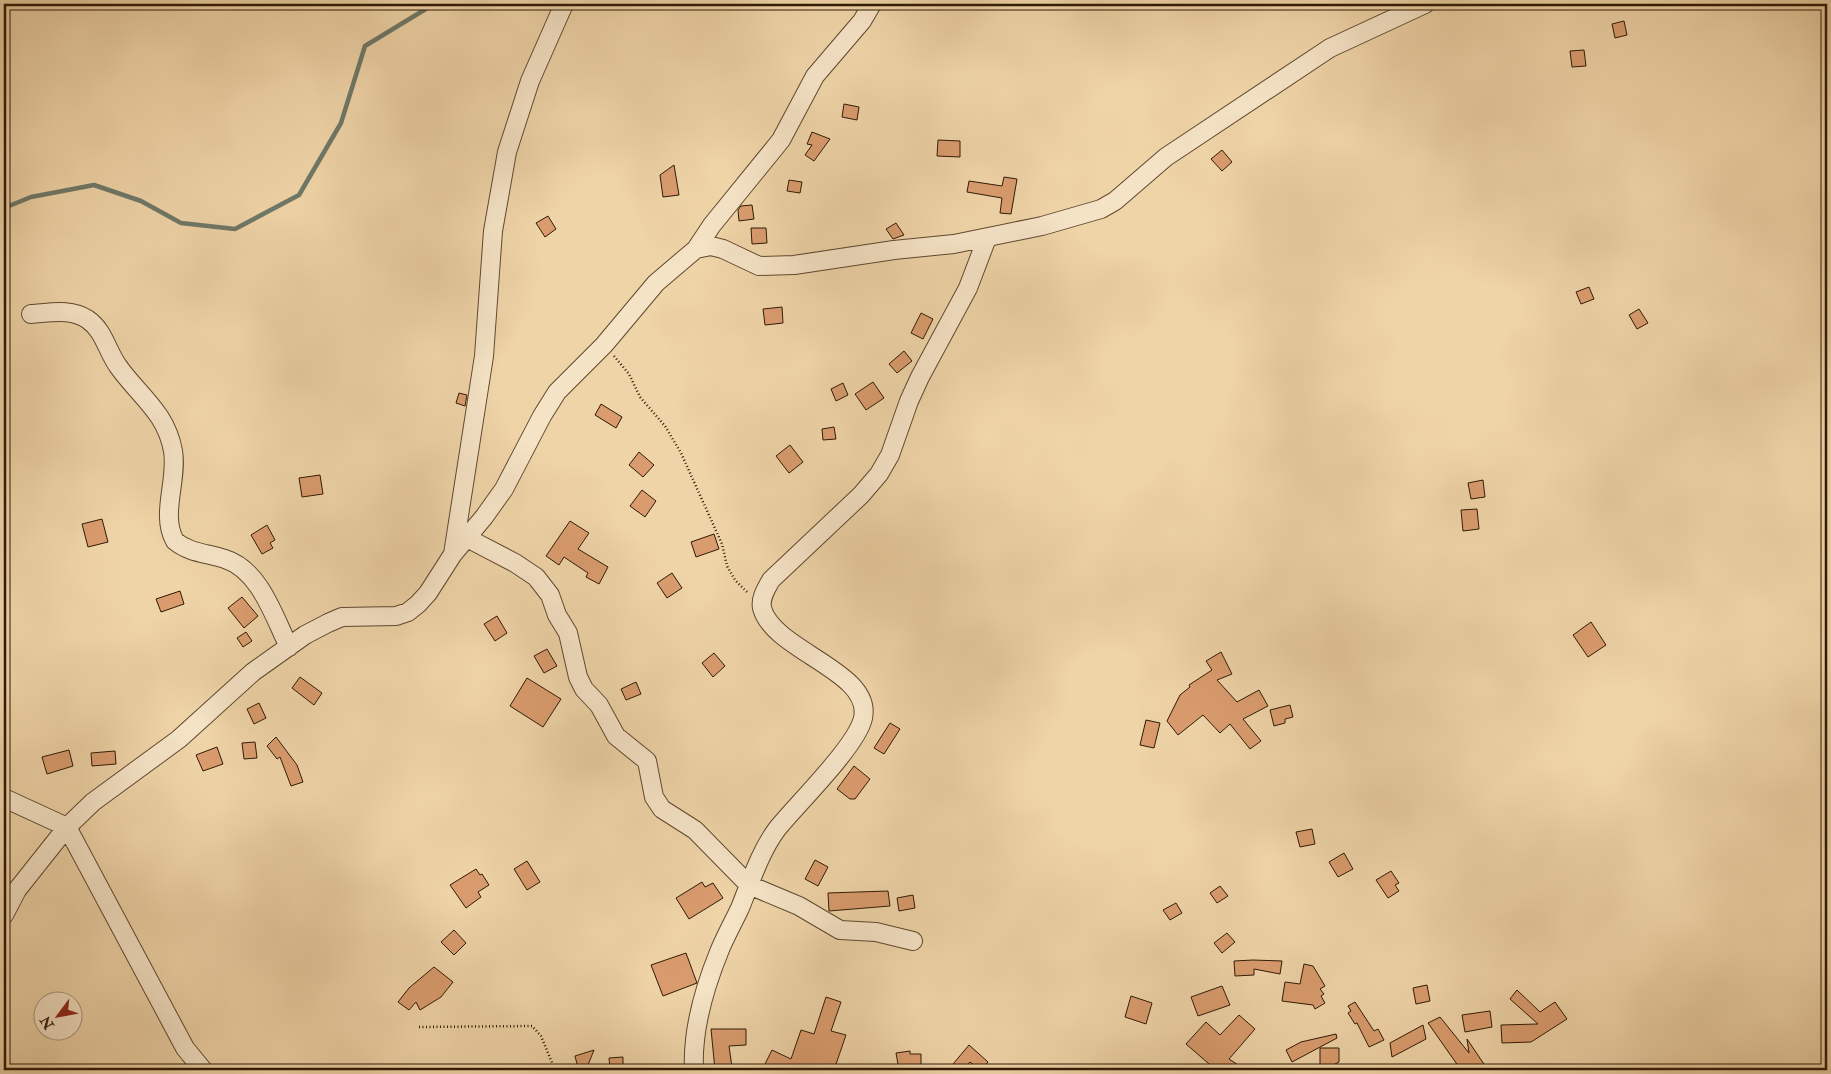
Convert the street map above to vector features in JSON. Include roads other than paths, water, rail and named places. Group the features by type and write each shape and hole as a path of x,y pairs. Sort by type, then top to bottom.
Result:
{"street":[{"path":"452,554 484,356 493,231 507,152 530,81 564,4"},
{"path":"4,915 18,890 67,827 106,792 179,739 253,672 328,622 342,618 396,616 408,612 428,593 452,554 467,538 504,489 549,403 575,372 604,345 656,283 696,249 712,225 781,140 816,76 862,20 872,4"},
{"path":"696,249 711,246 723,249 759,266 774,266 987,238 1101,209 1115,201 1166,156 1330,48 1425,4"},
{"path":"694,1070 695,1034 712,970 766,846 777,830 839,757 858,730 863,718 862,705 845,680 784,638 770,623 762,608 763,593 771,580 861,495 879,474 890,455 917,385 968,288 987,238"},
{"path":"31,314 63,312 76,314 87,319 96,328 117,365 154,407 168,436 173,452 174,470 169,523 170,533 175,541 193,552 226,560 240,566 251,576 289,647"},
{"path":"467,538 515,563 536,578 550,596 557,615 568,633 574,665 584,689 599,705 616,736 647,761 658,804 667,814 695,830 749,885 799,906 840,930 876,932 913,941"},
{"path":"4,798 67,827 185,1048 203,1070"}],"waterway":[{"path":"4,208 31,197 94,185 141,201 181,223 235,229 299,195 341,123 365,46 434,4"}]}
